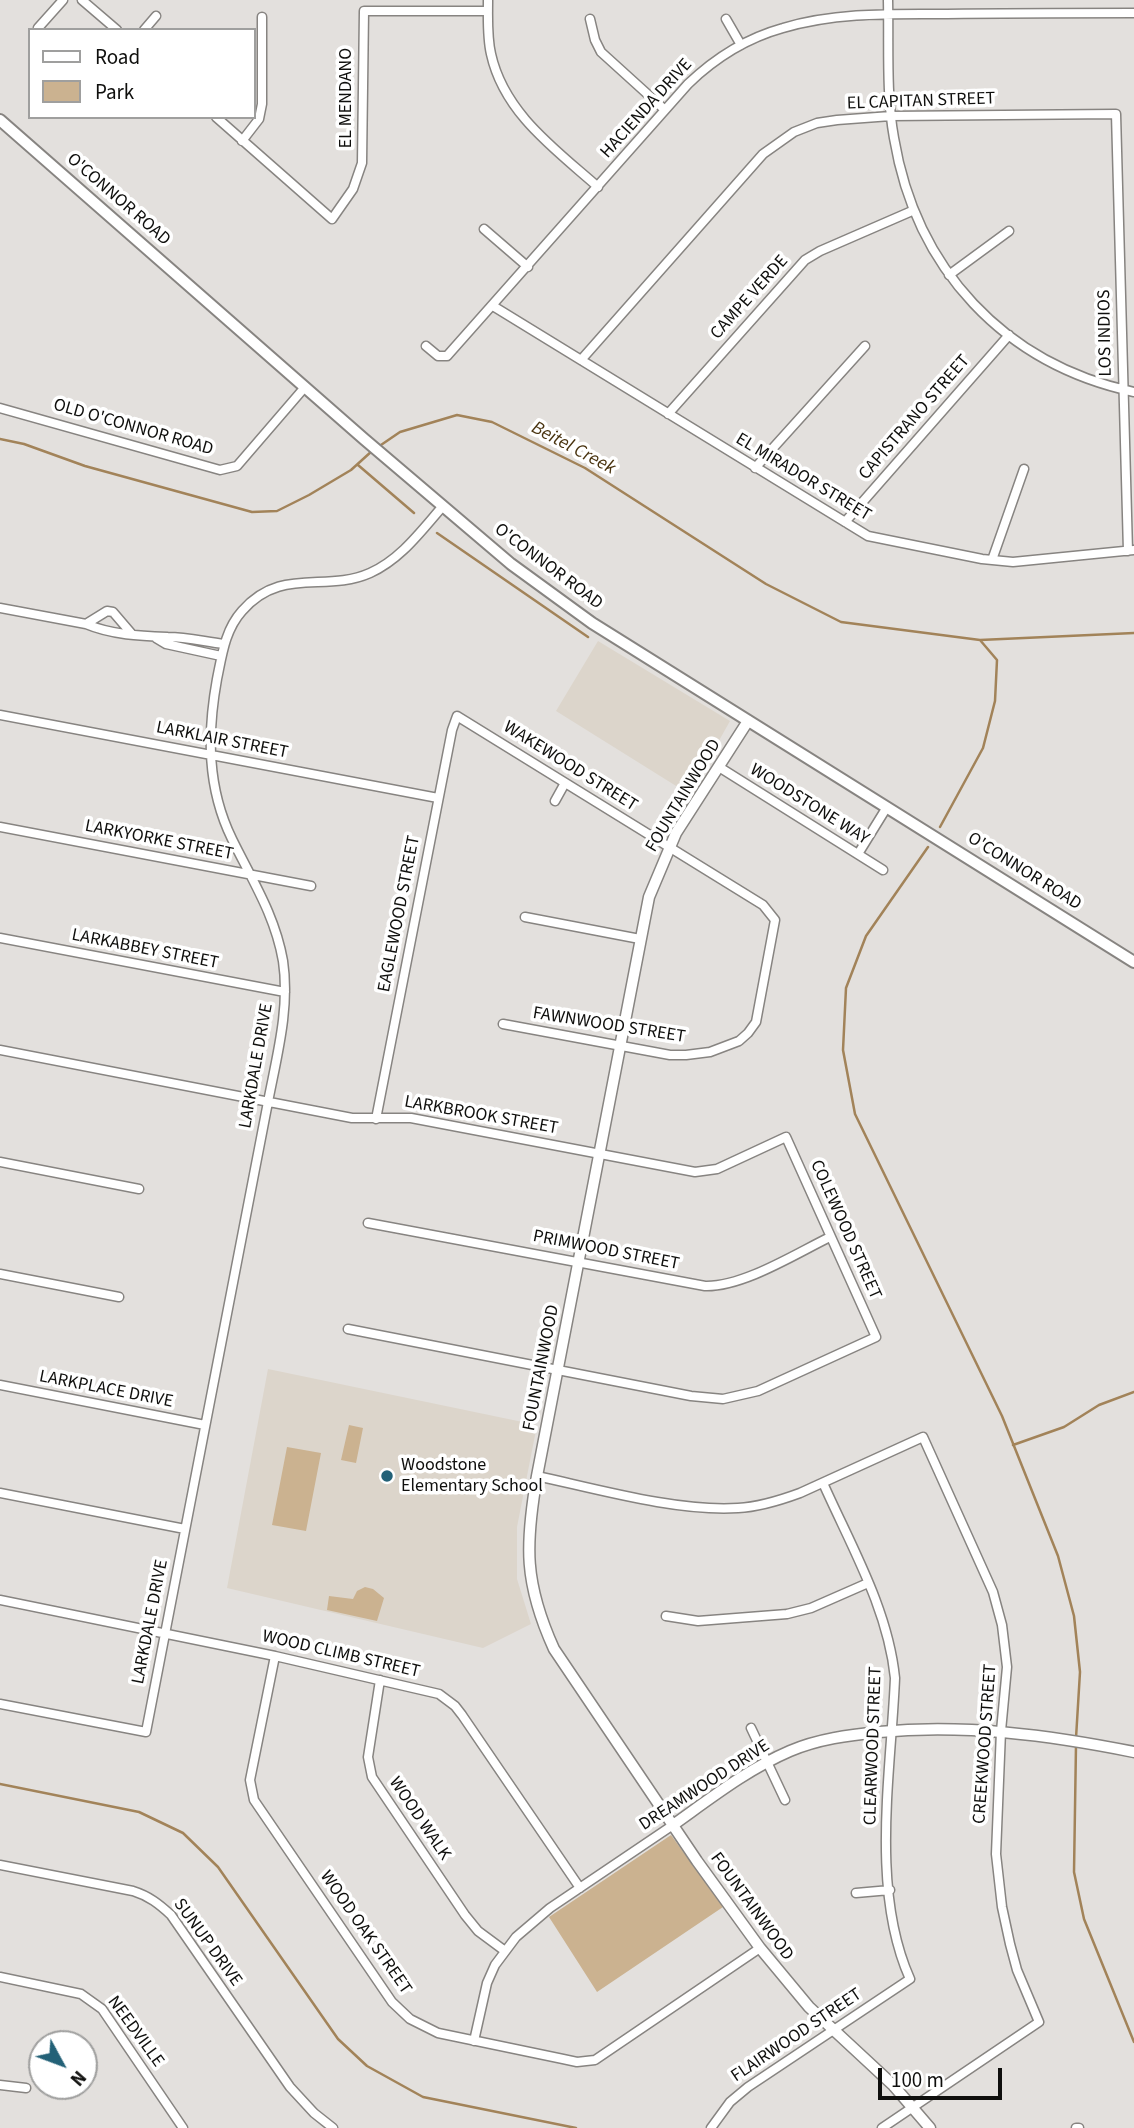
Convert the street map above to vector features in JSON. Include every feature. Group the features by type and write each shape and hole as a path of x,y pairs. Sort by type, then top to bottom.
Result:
{"main road":[{"name":"O'CONNOR ROAD","path":"0,120 443,506 511,564 570,608 1134,962"}],"street":[{"path":"38,28 63,0"},
{"path":"82,0 115,28"},
{"path":"488,0 490,52 494,68 508,97 532,128 598,187"},
{"path":"888,0 891,116 899,164 912,211 949,275 970,300 1025,348 1078,377 1134,392"},
{"name":"EL MENDANO","path":"242,141 332,219 353,189 362,163 364,11 488,11"},
{"name":"HACIENDA DRIVE","path":"426,346 438,356 447,356 665,110 703,70 741,45 783,28 805,23 888,14 1134,13"},
{"path":"146,28 156,16"},
{"path":"218,119 242,141 259,119 262,104 262,17"},
{"path":"590,19 601,52 665,110"},
{"path":"726,19 741,45"},
{"name":"EL CAPITAN STREET","path":"581,360 763,154 783,138 817,124 891,116 1116,114"},
{"name":"LOS INDIOS","path":"1116,114 1123,390 1131,551"},
{"name":"CAMPE VERDE","path":"668,414 805,260 912,211"},
{"path":"484,229 528,267"},
{"path":"949,275 1009,231"},
{"name":"EL MIRADOR STREET","path":"493,306 755,468 877,539 992,560 1026,562 1131,551"},
{"name":"CAPISTRANO STREET","path":"845,522 1009,335"},
{"path":"755,468 865,346"},
{"name":"OLD O'CONNOR ROAD","path":"0,408 220,470 237,466 305,387"},
{"path":"992,560 1024,470"},
{"name":"LARKDALE DRIVE","path":"0,1704 146,1732 284,1018 283,962 269,908 222,817 215,794 210,755 211,712 224,644 236,618 262,593 305,580 334,582 369,574 402,552 443,506"},
{"path":"0,608 86,624 110,632 156,638 166,644 221,656"},
{"path":"86,624 107,611 113,612 131,633"},
{"path":"156,638 167,636 224,644"},
{"name":"LARKLAIR STREET","path":"0,715 438,798"},
{"name":"WAKEWOOD STREET","path":"457,716 763,905 771,914 774,926 755,1021 748,1033"},
{"name":"EAGLEWOOD STREET","path":"376,1119 438,798 457,716"},
{"name":"FOUNTAINWOOD","path":"748,721 669,847 649,897 537,1476 530,1519 529,1561 542,1623 563,1663 673,1825 760,1948 792,1988 892,2085 930,2128"},
{"name":"WOODSTONE WAY","path":"719,767 883,870"},
{"path":"555,801 565,783"},
{"path":"858,854 887,807"},
{"name":"LARKYORKE STREET","path":"0,827 311,886"},
{"path":"526,917 640,939"},
{"name":"LARKABBEY STREET","path":"0,938 285,992"},
{"name":"FAWNWOOD STREET","path":"503,1024 670,1055 697,1054 722,1048 739,1041 748,1033"},
{"name":"LARKBROOK STREET","path":"0,1050 352,1118 411,1118 683,1171 707,1172 786,1137"},
{"name":"COLEWOOD STREET","path":"558,1370 691,1396 723,1399 758,1391 876,1337 786,1137"},
{"path":"0,1162 139,1189"},
{"name":"PRIMWOOD STREET","path":"368,1223 578,1261 671,1281 718,1286 738,1281 830,1237"},
{"path":"0,1274 119,1297"},
{"path":"348,1329 558,1370"},
{"name":"LARKPLACE DRIVE","path":"0,1385 205,1425"},
{"name":"CREEKWOOD STREET","path":"823,1483 923,1437 993,1592 1002,1625 1007,1667 1000,1731 996,1833 1002,1907 1017,1970 1039,2022 912,2108"},
{"path":"537,1476 672,1503 714,1508 739,1508 772,1502 823,1483"},
{"name":"CLEARWOOD STREET","path":"823,1483 882,1615 893,1655 895,1678 886,1831 897,1941 910,1979"},
{"path":"0,1493 185,1529"},
{"path":"666,1616 698,1621 787,1614 811,1608 868,1583"},
{"name":"WOOD CLIMB STREET","path":"0,1600 275,1656 439,1694 455,1706 580,1888"},
{"name":"WOOD OAK STREET","path":"275,1656 250,1780 254,1800 392,2002 422,2026 474,2041 570,2061 595,2060 760,1948"},
{"name":"WOOD WALK","path":"380,1680 368,1757 372,1777 465,1915 478,1931 505,1951"},
{"path":"751,1727 785,1800"},
{"name":"DREAMWOOD DRIVE","path":"474,2041 487,1983 505,1951 535,1920 768,1761 808,1744 860,1734 940,1729 1000,1731 1091,1743 1134,1752"},
{"name":"SUNUP DRIVE","path":"0,1865 133,1891 147,1896 161,1906 171,1915 290,2087 314,2113 333,2128"},
{"path":"856,1893 890,1890"},
{"name":"NEEDVILLE","path":"0,1977 89,1997 103,2009 180,2127"},
{"name":"FLAIRWOOD STREET","path":"711,2128 738,2095 910,1979"},
{"path":"0,2085 26,2088"},
{"path":"882,2128 912,2108"}],"shaded area":[{"path":"598,641 730,721 689,794 556,711"},
{"name":"Woodstone Elementary School","path":"268,1369 537,1425 517,1527 517,1579 531,1624 483,1648 227,1588"}],"green space":[{"path":"349,1425 363,1428 356,1463 341,1460"},
{"path":"287,1447 321,1453 306,1531 272,1525"},
{"path":"365,1587 373,1589 384,1598 377,1621 327,1610 329,1596 353,1599 357,1591"},
{"path":"671,1835 723,1907 597,1992 549,1917"}],"waterway":[{"name":"Beitel Creek","path":"378,447 400,432 457,415 492,422 585,468 766,584 841,622 980,640 1134,633"},
{"name":"Beitel Creek","path":"0,439 24,444 85,466 252,512 277,511 309,495 351,470 372,451"},
{"path":"358,465 414,513"},
{"path":"437,533 588,637"},
{"path":"940,827 983,748 995,701 997,660 980,640"},
{"path":"928,847 866,936 846,988 843,1050 855,1114 1002,1416 1058,1556 1074,1616 1080,1672 1076,1738"},
{"path":"1013,1445 1064,1427 1099,1405 1134,1392"},
{"path":"1076,1745 1074,1872 1084,1919 1134,2042"},
{"path":"0,1784 139,1812 183,1833 218,1867 338,2039 367,2066 423,2097 576,2128"}],"place":[{"name":"Woodstone Elementary School","path":"387,1476"}]}
